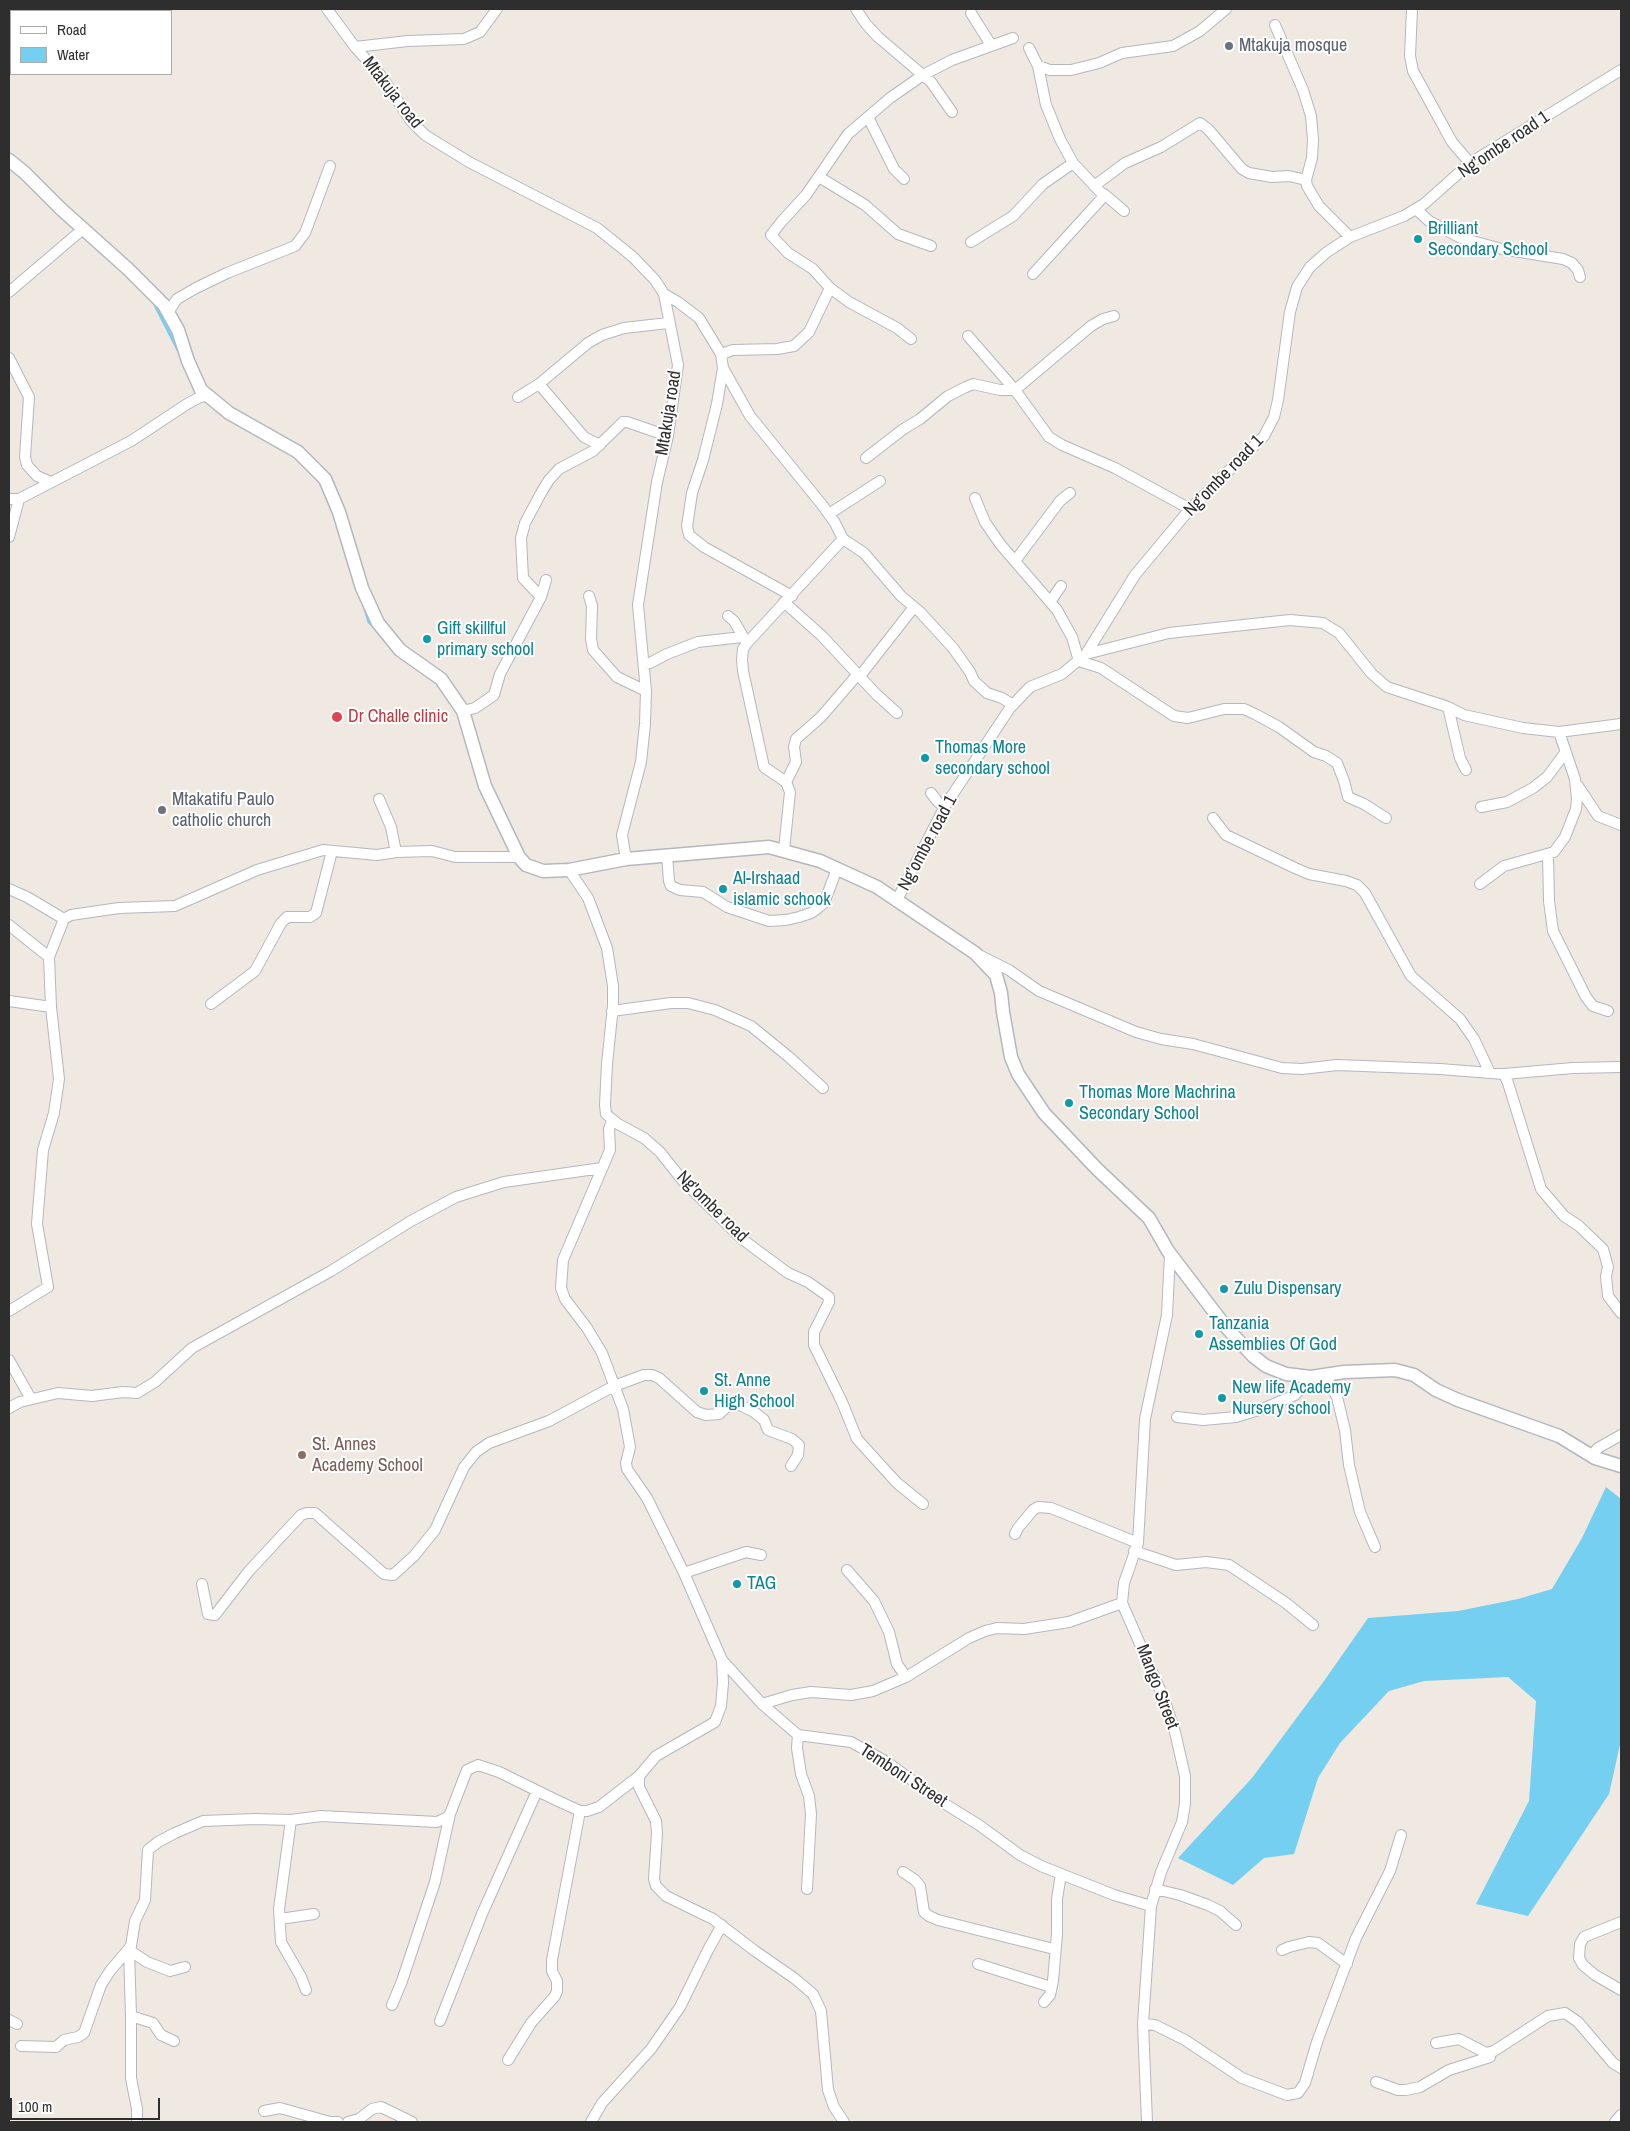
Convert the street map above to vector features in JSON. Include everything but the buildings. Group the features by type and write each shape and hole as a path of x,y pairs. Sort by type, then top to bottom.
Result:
{"street":[{"name":"Mtakuja road","path":"327,9 355,47 382,77 411,121 425,135 469,162 597,228 633,257 664,294 668,323 675,344 678,365 668,436 657,482 638,605 646,691 641,762 622,835 626,859"},
{"path":"355,47 408,41 464,39 480,32 496,9"},
{"path":"856,9 878,37 923,75 942,95 952,112"},
{"path":"1038,66 1050,70 1071,70 1099,63 1122,53 1173,46 1200,31 1226,9"},
{"path":"1412,9 1410,56 1413,71 1452,142 1470,163"},
{"path":"971,13 990,45"},
{"path":"1275,25 1303,90 1310,116 1313,139 1312,158 1306,180 1310,194 1318,206 1350,237"},
{"path":"911,339 897,328 848,302 830,288 813,269 788,253 771,235 819,177 848,134 868,117 923,75 952,60 1013,38"},
{"path":"1029,48 1038,66 1049,113 1073,163 1094,186 1124,211"},
{"name":"Ng’ombe road 1","path":"897,900 946,806 1013,705 1030,687 1062,674 1082,657 1135,575 1190,509 1264,436 1274,417 1283,372 1290,312 1297,287 1310,267 1327,252 1350,237 1396,220 1424,204 1470,163 1621,70"},
{"path":"868,117 894,169 904,180"},
{"path":"1094,186 1125,163 1161,147 1200,122 1208,128 1242,169 1263,176 1288,176 1306,180"},
{"path":"9,160 25,172 169,310 201,390 229,413 298,452 326,479 339,512 362,588 382,630 400,650 441,679 463,710 485,786 519,857 526,865 543,871 568,870 626,859 667,855 769,847 784,850 820,861 876,887 975,953 1009,970 1039,992 1136,1032 1161,1039 1193,1044 1282,1068 1302,1069 1337,1065 1440,1069 1504,1074 1574,1068 1621,1067"},
{"path":"971,242 1013,216 1044,184 1073,163"},
{"path":"169,310 177,299 196,288 227,273 295,246 305,233 330,166"},
{"path":"819,177 865,205 898,234 931,246"},
{"path":"1033,274 1066,240 1103,198 1104,194"},
{"path":"1416,209 1429,221 1462,238 1502,249 1563,259 1572,263 1578,270 1580,277"},
{"path":"9,292 83,229"},
{"path":"720,354 733,350 777,349 794,346 809,332 830,288"},
{"path":"664,294 699,318 720,354 723,368 750,416 829,514 843,538 864,553 901,596 953,648 974,681 987,693 1002,698 1013,705"},
{"path":"866,458 948,396 966,387 973,384 1000,390 1014,390 1091,326 1103,319 1114,316"},
{"path":"518,397 539,384 602,335 624,328 668,323"},
{"path":"968,336 1014,390 1049,437 1062,445 1144,482 1190,509"},
{"path":"9,358 29,397 25,457 27,465 37,476 51,482"},
{"path":"723,368 712,423 692,493 688,526 689,535 788,599 876,694 897,713"},
{"path":"539,384 584,437 600,445"},
{"path":"9,537 14,499 131,441 200,397 207,396"},
{"path":"541,597 523,578 521,566 523,529 541,493 559,469 588,454 620,425 627,422 668,436"},
{"path":"829,514 880,481"},
{"path":"1015,561 1060,501 1070,493"},
{"path":"975,498 985,522 1050,602 1082,657 1174,716 1188,718 1224,709 1244,709 1279,726 1314,752 1326,756 1337,763 1348,797 1364,804 1386,818"},
{"path":"644,664 707,639 744,640 788,599 843,538"},
{"path":"463,710 475,708 494,695 500,674 541,597 546,580"},
{"path":"1050,602 1061,586"},
{"path":"590,596 593,650 617,677 646,691"},
{"path":"786,782 796,762 794,747 796,739 821,716 859,675 914,607"},
{"path":"728,616 734,621 744,640 742,665 764,767 786,782 790,792 784,850"},
{"path":"1082,657 1169,633 1290,620 1323,623 1338,633 1372,674 1387,687 1464,715 1514,726 1559,732 1621,724"},
{"path":"1448,708 1460,758 1466,770"},
{"path":"1559,732 1575,779 1598,816 1621,825"},
{"path":"1481,806 1507,802 1532,788 1547,777 1566,754"},
{"path":"1480,884 1504,866 1548,854 1559,848 1576,809 1575,779"},
{"path":"931,793 938,802 946,806"},
{"path":"379,799 391,826 396,852"},
{"path":"1213,818 1226,834 1295,868 1309,874 1357,885 1365,893 1411,976 1460,1019 1474,1039 1490,1073"},
{"path":"9,1311 48,1287 36,1224 43,1150 58,1095 58,1070 51,1007 49,957 64,919 71,915 119,908 175,906 257,870 314,852 332,851 377,855 396,852 432,851 455,857 519,857"},
{"path":"212,1004 255,971 281,923 288,917 310,917 316,913 332,851"},
{"path":"1548,854 1549,901 1553,931 1586,997 1594,1006 1608,1011"},
{"path":"667,855 671,886 680,890 703,892 727,907 769,921 792,919 818,908 824,903 837,869"},
{"path":"568,870 588,898 604,940 612,986 605,1105 606,1114 612,1120 610,1150 568,1244 563,1260 561,1288 565,1299 587,1328 602,1353 623,1409 630,1447 626,1463 627,1469 647,1498 684,1573 722,1660 762,1704 798,1735 797,1748 801,1774 809,1796 811,1814 808,1889"},
{"path":"9,889 27,897 64,919"},
{"path":"9,925 49,957"},
{"path":"975,953 996,975 1001,993 1009,1048 1018,1074 1044,1113 1097,1169 1149,1218 1170,1254 1225,1326 1253,1356 1266,1366 1286,1374 1311,1377 1395,1370 1414,1374 1436,1390 1458,1400 1559,1436 1591,1456 1621,1466"},
{"path":"9,1001 51,1007"},
{"path":"612,1011 671,1003 688,1003 715,1010 751,1026 823,1088"},
{"path":"1504,1074 1541,1189 1564,1216 1579,1226 1603,1249 1608,1266 1606,1276 1608,1296 1621,1313"},
{"name":"Ng'ombe road","path":"612,1120 644,1138 660,1152 683,1181 742,1239 788,1272 808,1282 829,1297 829,1302 814,1332 814,1345 842,1402 857,1439 897,1483 923,1504"},
{"path":"9,1408 31,1399 58,1393 92,1396 123,1392 137,1394 156,1382 192,1348 331,1271 412,1221 456,1197 504,1182 602,1168"},
{"path":"762,1704 792,1695 811,1692 851,1695 873,1691 906,1677 969,1638 985,1631 998,1628 1024,1629 1063,1623 1122,1603 1124,1583 1136,1547 1145,1419 1167,1315 1170,1254"},
{"path":"9,1360 31,1399"},
{"path":"202,1584 208,1614 215,1615 249,1571 301,1515 307,1513 315,1513 384,1574 393,1576 414,1556 435,1530 464,1467 476,1452 489,1443 549,1421 614,1386 644,1375 652,1374 659,1378 697,1412 706,1416 719,1414 731,1403 742,1406 764,1420 768,1430 799,1445 798,1455 792,1466"},
{"path":"1324,1375 1337,1397 1345,1430 1349,1465 1360,1512 1375,1546"},
{"path":"1177,1417 1203,1420 1236,1417 1262,1409 1295,1395 1311,1377"},
{"path":"1591,1456 1598,1448 1621,1435"},
{"path":"1015,1534 1033,1510 1038,1507 1051,1508 1176,1565 1206,1562 1229,1565 1286,1603 1313,1625"},
{"path":"684,1573 746,1552 761,1555"},
{"path":"847,1570 874,1602 889,1632 897,1664 906,1677"},
{"name":"Mango Street","path":"1122,1603 1164,1699 1175,1732 1185,1776 1185,1804 1182,1822 1155,1889 1151,1906 1143,2024 1146,2122"},
{"path":"392,2005 402,1981 434,1882 450,1814 467,1770 472,1767 483,1766 580,1811 599,1807 639,1776 656,1756 715,1722 721,1706 722,1660"},
{"name":"Temboni Street","path":"798,1735 851,1742 870,1752 1020,1854 1041,1866 1114,1895 1151,1906"},
{"path":"639,1776 639,1787 656,1821 658,1833 654,1879 656,1886 666,1896 722,1925 813,1994 821,2011 828,2090 834,2107 844,2122"},
{"path":"440,2021 482,1914 537,1791"},
{"path":"508,2060 531,2023 555,1996 557,1991 557,1981 552,1971 552,1960 580,1811"},
{"path":"137,2122 137,2109 131,2078 130,1950 135,1921 145,1900 147,1853 158,1842 203,1821 291,1820 320,1816 437,1822 450,1814"},
{"path":"291,1820 279,1909 281,1942 302,1977 306,1990"},
{"path":"1143,2024 1155,2025 1186,2040 1242,2078 1287,2095 1298,2092 1305,2083 1317,2042 1356,1938 1390,1872 1401,1835"},
{"path":"903,1872 920,1886 924,1912 929,1916 938,1920 1054,1949"},
{"path":"1044,2002 1050,1995 1057,1934 1057,1899 1061,1874"},
{"path":"1155,1889 1208,1905 1220,1911 1236,1925"},
{"path":"280,1919 314,1914"},
{"path":"1621,1922 1584,1937 1580,1944 1578,1958 1595,1975 1621,1990"},
{"path":"591,2122 602,2103 651,2049 680,2007 722,1925"},
{"path":"1282,1950 1308,1942 1318,1943 1346,1964"},
{"path":"130,1950 147,1962 170,1971 185,1967"},
{"path":"20,2046 56,2047 64,2040 78,2037 84,2033 101,1985 110,1971 130,1950"},
{"path":"978,1964 1051,1987"},
{"path":"1436,2043 1459,2039 1486,2053 1494,2052 1548,2016 1565,2013 1578,2022 1613,2063 1621,2068"},
{"path":"131,2016 153,2023 161,2035 174,2041"},
{"path":"1376,2082 1398,2090 1406,2090 1420,2086 1449,2070 1490,2057"},
{"path":"348,2122 359,2119 372,2109 381,2107 412,2122"},
{"path":"264,2111 280,2108 330,2122 338,2122"},
{"path":"1615,2122 1621,2115"}],"water":[{"path":"1606,1487 1621,1499 1621,1740 1609,1794 1528,1916 1476,1904 1529,1801 1536,1701 1508,1677 1424,1681 1389,1691 1340,1743 1318,1778 1294,1854 1264,1858 1233,1885 1178,1858 1252,1778 1368,1618 1458,1611 1518,1599 1552,1589 1582,1538"}],"waterway":[{"path":"155,305 178,350"},
{"path":"365,609 369,622 374,627"}],"place":[{"name":"Mtakuja mosque","path":"1229,46"},
{"name":"Brilliant Secondary School","path":"1418,239"},
{"name":"Gift skillful primary school","path":"427,639"},
{"name":"Dr Challe clinic","path":"337,717"},
{"name":"Thomas More secondary school","path":"925,758"},
{"name":"Mtakatifu Paulo catholic church","path":"162,810"},
{"name":"Al-Irshaad islamic schook","path":"723,889"},
{"name":"Thomas More Machrina Secondary School","path":"1069,1103"},
{"name":"Zulu Dispensary","path":"1224,1289"},
{"name":"Tanzania Assemblies Of God","path":"1199,1334"},
{"name":"St. Anne High School","path":"704,1391"},
{"name":"New life Academy Nursery school","path":"1222,1398"},
{"name":"St. Annes Academy School","path":"302,1455"},
{"name":"TAG","path":"737,1584"}]}
